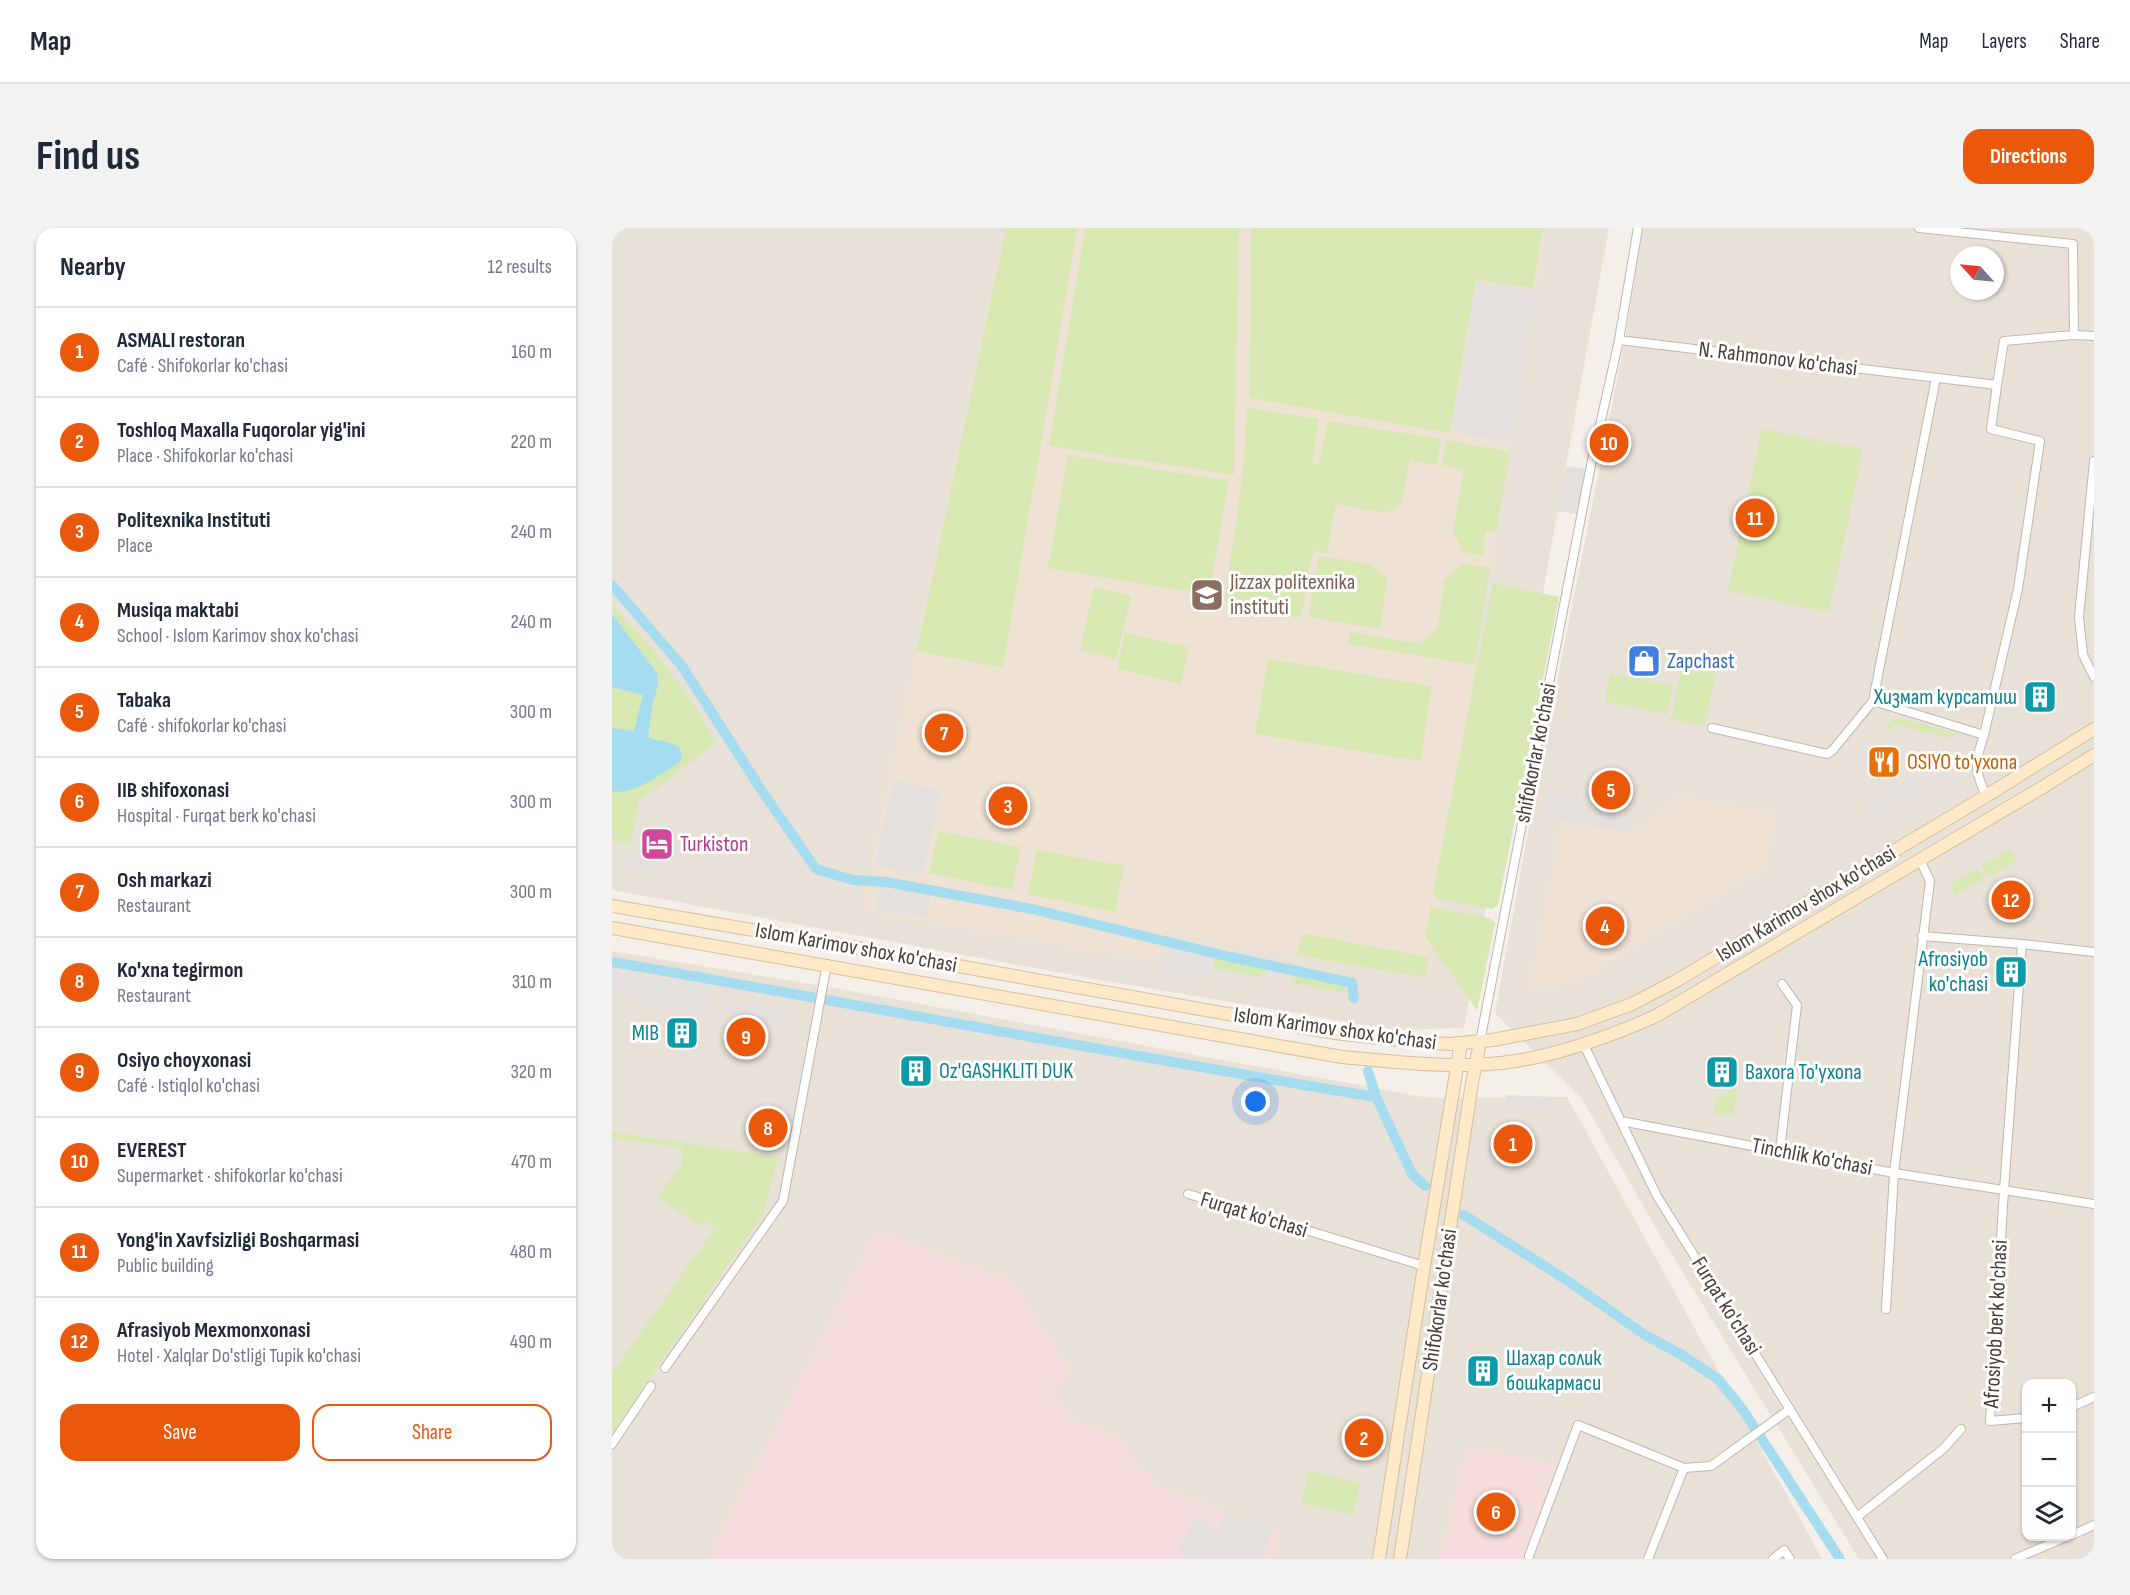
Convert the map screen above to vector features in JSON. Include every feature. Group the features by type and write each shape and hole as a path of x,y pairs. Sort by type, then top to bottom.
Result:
{"main road":[{"name":"Islom Karimov shox ko'chasi","path":"612,906 1335,1033 1416,1042 1480,1042 1577,1024 1632,1004 1676,981 2094,729"},
{"name":"Islom Karimov shox ko'chasi","path":"612,928 827,964 1320,1053 1415,1063 1475,1064 1516,1061 1584,1045 1656,1016 2094,755"},
{"name":"Shifokorlar ko'chasi","path":"1400,1559 1480,1042"},
{"name":"Shifokorlar ko'chasi","path":"1379,1559 1461,1043"}],"street":[{"name":"shifokorlar ko'chasi","path":"1480,1042 1591,465 1619,340 1638,228"},
{"path":"1919,228 2073,244 2074,335"},
{"path":"1986,796 1976,771 1976,758 1984,735 2018,589 2040,441 1991,429 2004,341 2074,335 2094,336"},
{"name":"N. Rahmonov ko'chasi","path":"1619,340 1997,385"},
{"path":"1712,728 1827,754 1832,751 1873,701 1936,378"},
{"path":"2094,461 2090,546 2079,617 2083,655 2094,677"},
{"path":"1873,701 1984,735"},
{"path":"1886,1309 1894,1173 1930,881 1920,860"},
{"path":"1922,936 2094,952"},
{"name":"Afrosiyob berk ko'chasi","path":"2022,944 1990,1421 2022,1418"},
{"path":"665,1368 783,1201 827,964"},
{"path":"1780,1150 1797,1005 1782,984"},
{"name":"Furqat ko'chasi","path":"1584,1045 1658,1196 1883,1559"},
{"name":"Tinchlik Ko'chasi","path":"1621,1121 1894,1173 2004,1190"},
{"path":"2004,1190 2094,1204"},
{"name":"Furqat ko'chasi","path":"1188,1194 1424,1266"},
{"path":"612,1444 651,1386"},
{"path":"2076,1405 2094,1397"},
{"path":"1529,1556 1578,1425 1684,1468 1711,1466 1790,1409"},
{"path":"1857,1517 1942,1449 1961,1429"},
{"path":"1648,1559 1684,1468"},
{"path":"2076,1534 2094,1526"},
{"path":"2015,1559 2058,1541"},
{"path":"1773,1559 1784,1550 1790,1559"}],"shaded area":[{"path":"612,228 1609,228 1464,1028 1394,1030 1089,978 612,890"},
{"name":"Jizzax politexnika instituti","path":"1005,228 1547,228 1491,561 1458,803 1426,979 1192,938 1164,931 1158,962 861,911"},
{"path":"1642,228 2094,228 2094,1559 1859,1559 1660,1235 1582,1099 1495,1013 1540,767 1627,330"},
{"path":"1477,281 1536,291 1511,442 1452,432"},
{"path":"1566,466 1586,469 1577,514 1557,511"},
{"path":"1950,760 1956,772 1870,816 1864,803"},
{"path":"894,780 941,790 922,875 875,865"},
{"path":"1549,792 1578,797 1577,808 1633,817 1630,832 1544,817"},
{"path":"1680,795 1778,815 1766,868 1575,984 1527,992 1561,821 1631,833"},
{"path":"627,849 663,856 659,875 623,868"},
{"path":"879,887 931,895 927,917 876,909"},
{"path":"1165,943 1216,953 1210,981 1160,972"},
{"path":"612,951 834,988 1429,1098 1567,1097 1822,1559 612,1559"},
{"path":"612,969 644,974 640,997 612,993"},
{"path":"646,975 709,986 704,1015 641,1004"},
{"path":"728,1000 778,1008 776,1022 726,1013"},
{"path":"1506,1095 1554,1097 1553,1111 1506,1108"},
{"path":"786,1103 796,1105 787,1145 777,1143"},
{"path":"877,1230 979,1269 1009,1275 1066,1363 1068,1378 1050,1390 1071,1418 1115,1435 1155,1485 1281,1529 1275,1559 707,1559"},
{"path":"1466,1446 1557,1464 1525,1559 1440,1559"},
{"path":"1225,1510 1273,1527 1262,1559 1193,1559 1178,1552 1195,1516 1219,1531"}],"green space":[{"path":"1006,228 1077,228 1003,668 917,651"},
{"path":"1085,228 1239,228 1234,475 1049,446"},
{"path":"1251,228 1543,228 1533,288 1476,280 1450,433 1250,398"},
{"path":"1247,408 1319,419 1312,464 1319,464 1328,421 1441,439 1437,465 1410,460 1401,504 1386,513 1336,504 1327,553 1313,551 1301,617 1224,602 1241,482"},
{"path":"1762,429 1863,449 1829,612 1728,591"},
{"path":"1446,440 1510,452 1496,532 1486,531 1482,556 1463,552 1453,531 1464,470 1442,465"},
{"path":"1068,455 1228,481 1209,595 1048,568"},
{"path":"1319,556 1370,564 1387,579 1380,629 1308,617"},
{"path":"1463,563 1490,568 1475,665 1348,644 1350,632 1420,644 1437,629 1445,579"},
{"path":"1493,583 1559,597 1498,905 1492,909 1437,899 1433,893"},
{"path":"1094,587 1131,596 1116,659 1080,650"},
{"path":"612,605 653,650 684,690 717,742 639,802 630,844 612,841"},
{"path":"1125,633 1189,647 1181,684 1117,669"},
{"path":"1268,659 1432,686 1420,761 1255,734"},
{"path":"1682,664 1716,671 1705,726 1671,720"},
{"path":"1610,674 1673,685 1667,714 1605,702"},
{"path":"1899,718 1959,734 1950,738 1898,725 1888,730 1885,725"},
{"path":"938,831 1021,847 1012,890 929,873"},
{"path":"2010,849 2017,860 1988,877 1981,866"},
{"path":"1037,850 1124,866 1115,912 1028,894"},
{"path":"1978,868 1984,879 1956,895 1950,884"},
{"path":"1431,907 1490,918 1495,923 1477,1011 1425,936"},
{"path":"1306,934 1429,957 1425,978 1297,955 1301,938"},
{"path":"1216,951 1267,961 1264,977 1213,968"},
{"path":"1296,967 1347,976 1344,993 1292,983"},
{"path":"1737,1087 1734,1115 1714,1114 1716,1099"},
{"path":"612,1132 779,1157 763,1214 612,1433 612,1373 715,1228 703,1220 699,1226 658,1197 682,1164 683,1148 612,1138"},
{"path":"1309,1471 1361,1483 1353,1515 1302,1503"}],"water":[{"path":"612,614 657,673 658,685 648,737 677,746 681,755 680,762 648,782 622,792 612,792 612,728 634,731 643,695 612,687"}],"waterway":[{"path":"612,585 682,666 762,791 816,869 853,880 886,882 1032,909 1226,956 1352,983 1354,998"},
{"path":"612,962 1376,1097"},
{"path":"1368,1071 1376,1097 1412,1174 1425,1186"},
{"path":"1464,1215 1568,1281 1645,1335 1682,1355 1718,1379 1743,1410 1840,1559"}],"place":[{"name":"EVEREST","path":"1609,443"},
{"name":"Yong'in Xavfsizligi Boshqarmasi","path":"1755,518"},
{"name":"Jizzax politexnika instituti","path":"1207,595"},
{"name":"Zapchast","path":"1644,661"},
{"name":"Хизмат курсатиш","path":"2040,697"},
{"name":"Osh markazi","path":"944,733"},
{"name":"OSIYO to'yxona","path":"1884,762"},
{"name":"Tabaka","path":"1611,790"},
{"name":"Politexnika Instituti","path":"1008,806"},
{"name":"Turkiston","path":"657,844"},
{"name":"Afrasiyob Mexmonxonasi","path":"2011,900"},
{"name":"Musiqa maktabi","path":"1605,926"},
{"name":"Afrosiyob ko'chasi","path":"2011,972"},
{"name":"MIB","path":"682,1033"},
{"name":"Osiyo choyxonasi","path":"746,1037"},
{"name":"Oz'GASHKLITI DUK","path":"916,1071"},
{"name":"Baxora To'yxona","path":"1722,1072"},
{"name":"Ko'xna tegirmon","path":"768,1128"},
{"name":"ASMALI restoran","path":"1513,1144"},
{"name":"Шахар солик бошкармаси","path":"1483,1371"},
{"name":"Toshloq Maxalla Fuqorolar yig'ini","path":"1364,1438"},
{"name":"IIB shifoxonasi","path":"1496,1512"}]}
